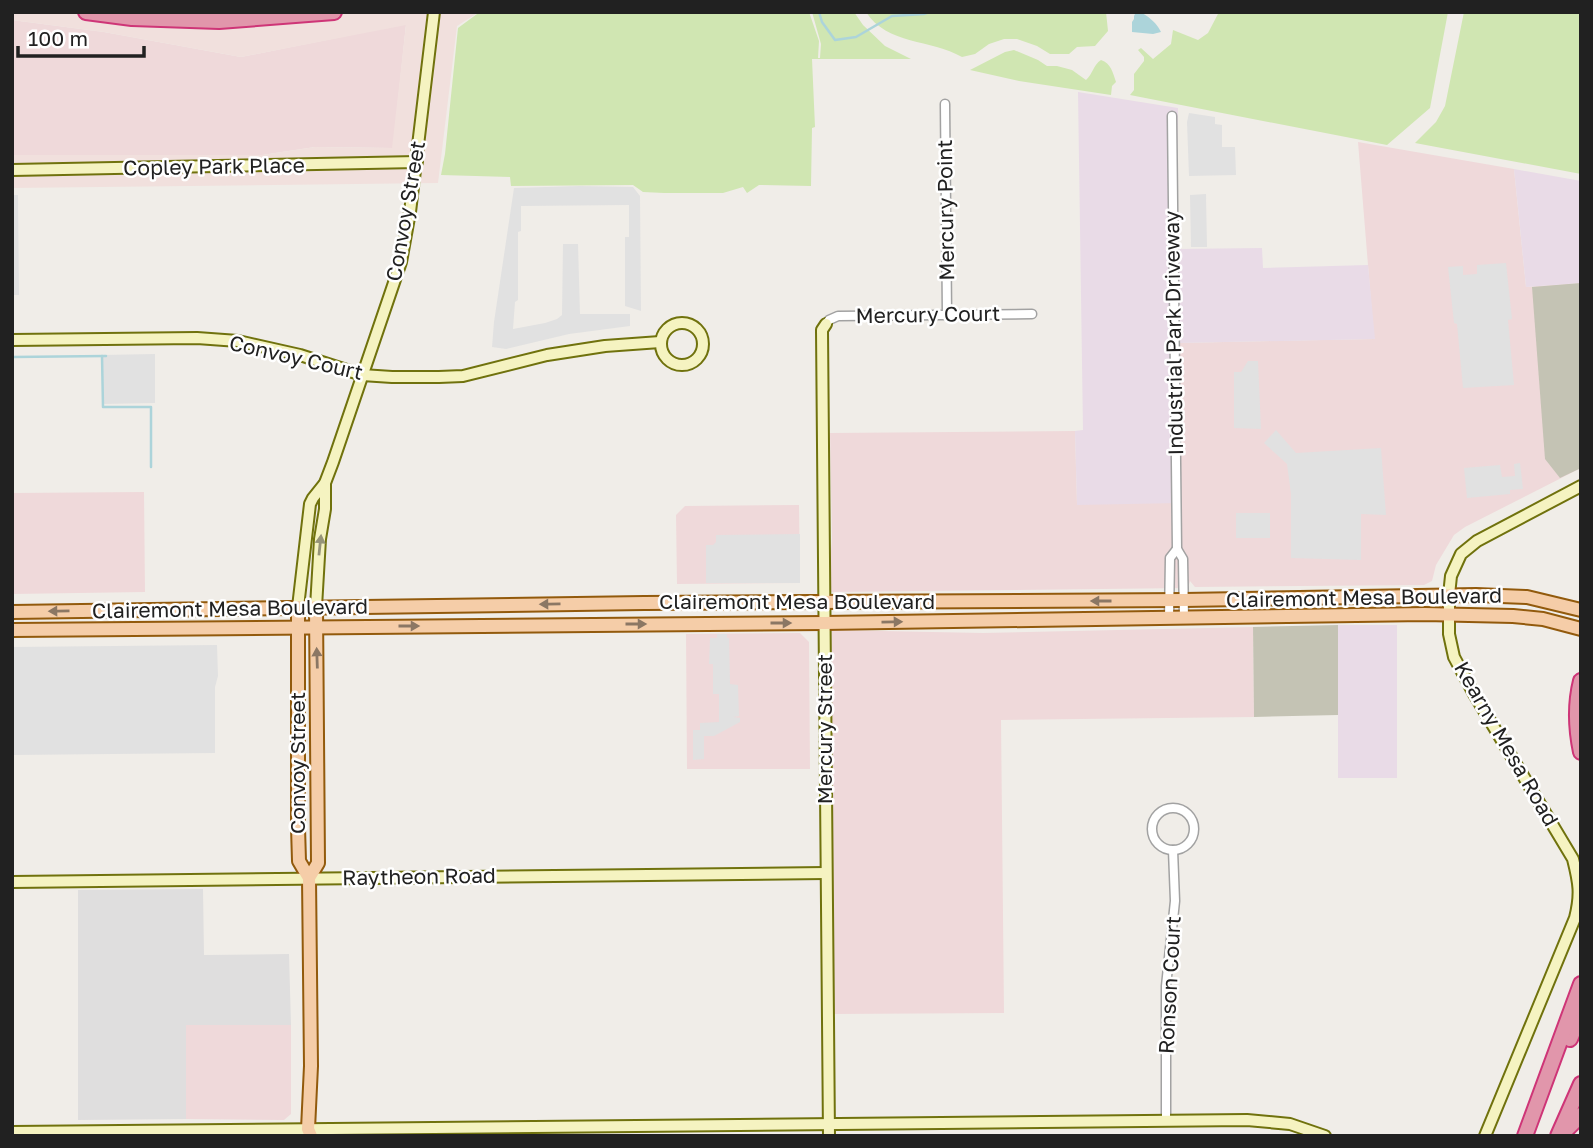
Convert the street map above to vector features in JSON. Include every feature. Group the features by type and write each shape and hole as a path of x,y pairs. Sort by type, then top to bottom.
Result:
{"highway":[{"path":"86,12 132,18 219,21 334,12"},
{"path":"1581,681 1576,722 1581,752"},
{"path":"1525,1136 1581,984"},
{"path":"1525,1136 1581,1014"},
{"path":"1559,1136 1581,1084"},
{"path":"1559,1136 1581,1115"}],"main road":[{"name":"Clairemont Mesa Boulevard","path":"12,612 1449,595 1527,597 1581,610"},
{"name":"Convoy Street","path":"298,607 299,861 309,878 311,1075 308,1133"},
{"name":"Convoy Street","path":"309,878 318,863 317,607"},
{"name":"Clairemont Mesa Boulevard","path":"12,630 1449,614 1544,619 1581,629"}],"street":[{"name":"Convoy Street","path":"317,607 325,483 401,262 417,162 434,12"},
{"name":"Mercury Point","path":"945,104 947,316"},
{"name":"Industrial Park Driveway","path":"1172,116 1177,549 1184,559 1184,618"},
{"name":"Copley Park Place","path":"12,170 417,162"},
{"name":"Mercury Court","path":"825,324 838,316 1032,314"},
{"path":"684,323 696,327 700,333 703,339 702,353 692,363 677,365 666,358 660,348 660,342 662,335 672,325 684,323"},
{"name":"Mercury Street","path":"825,324 822,330 829,1130"},
{"name":"Convoy Court","path":"12,340 197,338 239,341 300,355 362,375 392,377 463,376 547,355 605,346 660,342"},
{"name":"Convoy Street","path":"298,607 310,504 325,483"},
{"name":"Kearny Mesa Road","path":"1485,1136 1575,918 1580,886 1573,859 1454,657 1449,614 1451,576 1461,554 1477,541 1581,486"},
{"name":"Industrial Park Driveway","path":"1170,618 1170,558 1177,549"},
{"path":"1172,808 1187,813 1194,826 1188,845 1174,850 1159,845 1153,837 1152,827 1158,813 1172,808"},
{"name":"Ronson Court","path":"1166,1120 1166,986 1175,901 1174,850"},
{"name":"Raytheon Road","path":"12,882 826,873"},
{"path":"12,1132 829,1130 1247,1119 1290,1124 1325,1136"}],"shaded area":[{"path":"12,12 479,12 457,26 438,183 12,188 12,155 262,155 315,147 392,148 406,25 241,57 104,32 12,20"},
{"path":"12,20 104,32 241,57 406,24 393,148 315,147 262,155 12,155"},
{"path":"1078,92 1178,108 1176,249 1262,248 1263,268 1368,265 1375,339 1178,343 1180,503 1077,505 1075,431 1083,430"},
{"path":"1189,113 1215,117 1215,124 1222,125 1222,147 1235,147 1236,175 1189,176"},
{"path":"1358,142 1514,169 1526,287 1581,283 1581,468 1454,535 1436,565 1432,581 1424,585 1195,587 1190,581 1188,588 828,592 832,538 830,433 1075,431 1077,504 1178,343 1374,339"},
{"path":"1514,169 1581,181 1581,283 1526,287"},
{"path":"633,187 640,196 641,311 625,306 625,237 629,237 629,205 521,206 521,231 518,232 518,300 515,302 513,329 545,323 562,315 563,244 578,244 580,314 630,314 630,326 569,334 506,349 492,347 514,188"},
{"path":"1206,194 1207,247 1191,247 1190,195"},
{"path":"12,195 18,195 19,295 12,295"},
{"path":"1506,263 1512,319 1508,320 1514,385 1463,388 1448,267 1463,266 1463,275 1477,274 1477,265"},
{"path":"1581,283 1581,468 1560,478 1545,459 1532,287"},
{"path":"155,354 155,403 102,404 102,355"},
{"path":"1248,361 1258,361 1261,429 1234,428 1234,372 1241,372"},
{"path":"1276,430 1296,453 1381,448 1386,515 1361,514 1361,560 1291,558 1291,494 1287,464 1264,443"},
{"path":"1520,463 1523,489 1510,490 1510,494 1467,498 1464,468 1500,465 1502,477 1515,476 1514,464"},
{"path":"144,492 145,592 12,594 12,493"},
{"path":"799,505 800,583 677,584 676,515 685,506"},
{"path":"1236,513 1270,513 1270,538 1236,538"},
{"path":"800,534 800,583 706,583 706,545 716,542 716,535"},
{"path":"1338,625 1397,625 1397,778 1338,778"},
{"path":"1338,625 1338,715 1254,717 1253,627"},
{"path":"1253,627 1254,717 1001,720 1004,1013 833,1014 831,630 983,633"},
{"path":"800,633 809,642 810,769 687,769 686,634"},
{"path":"717,634 727,634 729,638 730,684 738,685 739,716 733,717 740,718 740,722 714,736 704,736 704,759 693,760 693,730 700,730 700,723 719,722 719,694 713,694 713,664 709,664 710,638 717,638"},
{"path":"217,645 215,753 12,755 12,647"},
{"path":"203,889 204,955 289,954 291,1025 186,1025 186,1119 78,1120 78,890"},
{"path":"186,1025 291,1025 291,1114 284,1120 186,1119"}],"green space":[{"path":"483,12 809,12 819,41 820,58 821,44 812,12 854,12 863,25 885,46 911,59 812,59 815,127 812,128 811,186 759,185 747,193 743,187 723,193 664,193 643,192 633,185 511,186 510,177 441,175 458,28"},
{"path":"866,12 1106,12 1108,31 1095,46 1077,47 1069,54 1050,54 1017,39 1004,39 989,44 975,54 962,57 897,36 875,23"},
{"path":"1219,12 1448,12 1430,108 1387,145 1130,95 1134,90 1134,74 1144,61 1138,50 1141,48 1153,59 1171,44 1173,30 1198,40 1208,33"},
{"path":"1464,12 1581,12 1581,174 1415,143 1436,122 1445,106"},
{"path":"1014,50 1047,66 1072,70 1086,80 1098,62 1104,61 1111,69 1116,82 1112,86 1111,95 1019,81 970,70"}],"water":[{"path":"1136,12 1150,19 1161,32 1132,32"}],"waterway":[{"path":"819,12 822,22 835,40 856,37 892,16 929,12"},
{"path":"102,356 103,407 151,407 151,467"},
{"path":"12,357 106,356"}]}
